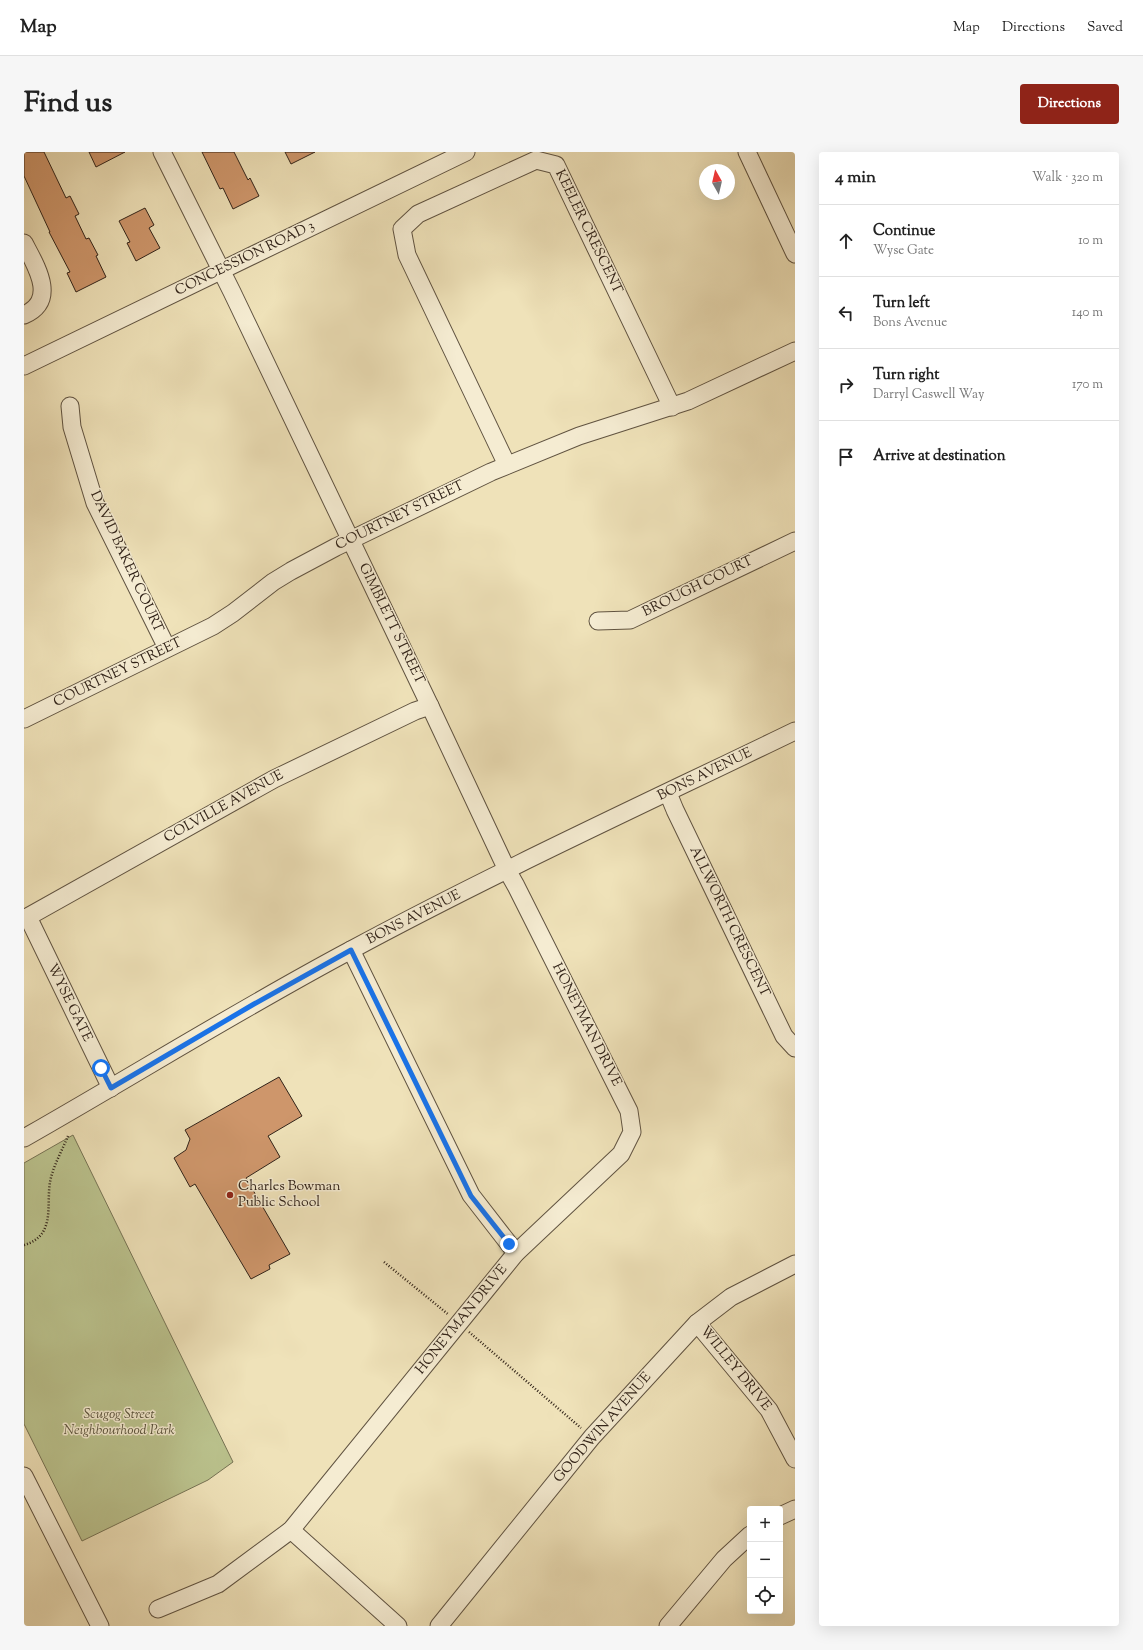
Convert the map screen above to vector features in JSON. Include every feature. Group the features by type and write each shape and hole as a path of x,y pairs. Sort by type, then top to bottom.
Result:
{"street":[{"name":"GIMBLETT STREET","path":"162,152 222,271 507,870"},
{"name":"CONCESSION ROAD 3","path":"24,366 466,152"},
{"path":"747,152 795,254"},
{"name":"KEELER CRESCENT","path":"507,465 407,255 402,229 418,214 536,160 556,165 672,407"},
{"path":"24,243 36,266 44,290 39,302 30,312 24,315"},
{"name":"COURTNEY STREET","path":"24,719 212,626 233,613 291,571 350,540 507,465 579,436 688,401 795,351"},
{"name":"DAVID BAKER COURT","path":"70,406 72,427 95,503 166,648"},
{"name":"BROUGH COURT","path":"598,621 630,620 795,541"},
{"name":"COLVILLE AVENUE","path":"26,918 274,779 415,711 430,706"},
{"name":"BONS AVENUE","path":"24,1138 254,1004 351,950 507,870 795,731"},
{"name":"ALLWORTH CRESCENT","path":"668,793 784,1036 795,1048"},
{"name":"HONEYMAN DRIVE","path":"158,1609 218,1584 291,1530 516,1253 621,1154 632,1132 629,1111 507,870"},
{"name":"WYSE GATE","path":"26,918 111,1088"},
{"path":"351,950 471,1196 516,1253"},
{"name":"GOODWIN AVENUE","path":"439,1626 592,1437 697,1322 731,1296 795,1264"},
{"name":"WILLEY DRIVE","path":"697,1322 769,1410 795,1459"},
{"path":"24,1476 100,1626"},
{"path":"783,1515 795,1509"},
{"path":"291,1530 398,1626"},
{"path":"668,1626 724,1559 747,1538"}],"path":[{"path":"24,1244 34,1241 39,1236 47,1222 49,1217 50,1182 68,1136"},
{"path":"384,1262 592,1437"}],"green space":[{"name":"Scugog Street Neighbourhood Park","path":"73,1135 233,1462 208,1480 82,1541 24,1424 24,1163"}],"building":[{"path":"24,152 44,152 66,198 70,196 79,214 75,216 86,239 89,238 98,255 96,256 106,277 76,292 67,273 70,272 49,232 24,176"},
{"path":"89,152 125,152 96,167"},
{"path":"202,152 234,152 248,180 250,178 259,196 233,209 223,188 220,189"},
{"path":"285,152 315,152 291,164"},
{"path":"145,208 154,225 149,228 160,248 136,261 127,243 130,242 119,221"},
{"path":"279,1077 302,1116 268,1136 280,1157 246,1178 290,1254 269,1265 270,1269 251,1279 195,1184 190,1187 174,1158 186,1150 190,1139 185,1130"}],"place":[{"name":"Charles Bowman Public School","path":"230,1195"}],"route":[{"path":"101,1068 111,1088 254,1004 351,950 471,1196 509,1244"}]}
